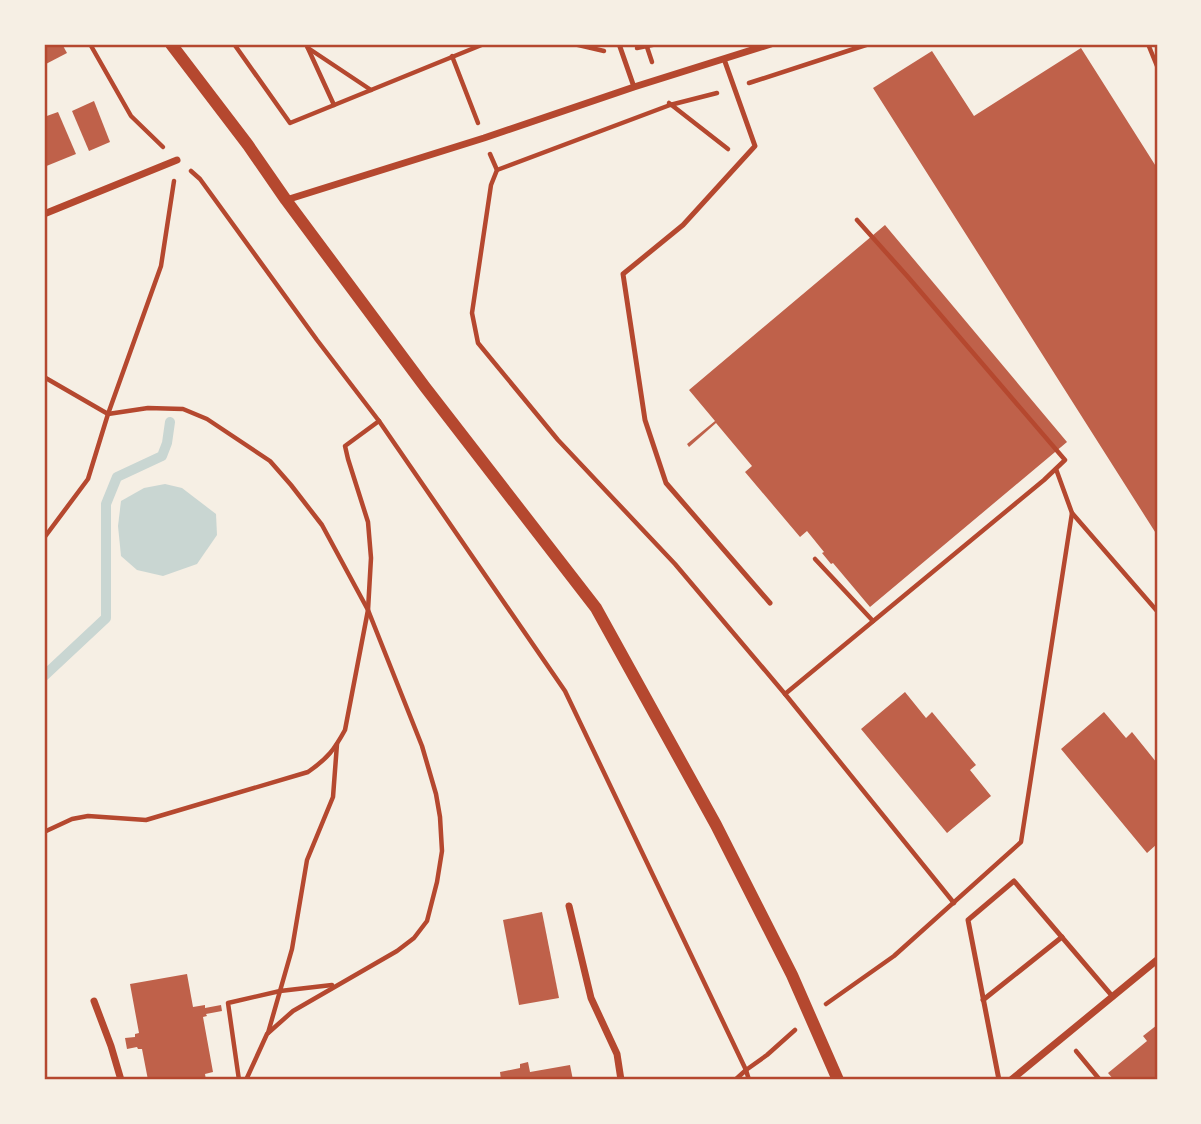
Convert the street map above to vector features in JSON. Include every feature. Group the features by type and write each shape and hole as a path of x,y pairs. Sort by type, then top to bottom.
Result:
{"street":[{"path":"171,44 425,387 596,608 722,836 792,975 838,1080"},
{"path":"285,200 771,44"},
{"path":"44,214 177,160"},
{"path":"569,906 591,998 617,1054 621,1080"},
{"path":"1011,1080 1157,960"},
{"path":"94,1001 121,1080"}],"lane":[{"path":"620,47 634,88"},
{"path":"724,58 755,146 683,225 623,274 645,420 666,483 770,603"},
{"path":"999,1080 968,920 1014,881 1113,997"},
{"path":"983,1000 1062,937"}],"path":[{"path":"90,44 131,116 200,179 379,421 565,691 749,1080"},
{"path":"234,44 290,123 484,44"},
{"path":"574,44 610,52 620,47"},
{"path":"647,47 657,44"},
{"path":"497,170 670,105 734,88 869,44"},
{"path":"1148,44 1157,66"},
{"path":"307,46 334,106"},
{"path":"307,46 371,90"},
{"path":"453,57 497,170 491,185 472,313 478,343 558,440 675,564 785,694 968,920"},
{"path":"670,105 743,160"},
{"path":"44,538 88,479 108,414 161,267 177,160"},
{"path":"785,694 1065,460 857,220"},
{"path":"44,377 108,414 148,408 183,409 207,419 270,461 322,526 368,610 422,746 436,794 442,851 438,882 427,921 414,938 397,951 293,1011 268,1034"},
{"path":"44,832 72,819 88,816 146,820 308,772 324,761 345,730 368,610 371,558 368,522 345,446 379,421"},
{"path":"1056,469 1072,513 1157,611"},
{"path":"864,977 894,956 1021,842 1072,513"},
{"path":"815,559 873,621"},
{"path":"246,1080 268,1034 292,949 307,860 333,797 337,744"},
{"path":"239,1080 228,1003 280,991 337,985"},
{"path":"1075,1051 1100,1080"},
{"path":"735,1080 767,1055"}],"shaded area":[{"path":"165,484 182,488 216,514 217,535 197,564 163,576 137,570 121,556 118,526 121,501 144,488"}],"building":[{"path":"44,44 62,44 67,53 44,65"},
{"path":"1081,48 1157,168 1157,535 873,88 932,51 974,116"},
{"path":"94,101 110,142 89,151 72,111"},
{"path":"58,112 76,154 44,167 44,117"},
{"path":"885,225 1067,442 870,607 833,563 831,564 807,531 800,537 745,472 752,466 716,423 689,447 687,444 715,421 689,390"},
{"path":"905,692 926,718 932,712 976,765 970,770 991,796 947,833 861,729"},
{"path":"1104,712 1126,738 1132,732 1157,763 1157,844 1147,853 1061,749"},
{"path":"542,912 559,998 519,1005 503,920"},
{"path":"187,974 193,1007 221,1005 222,1011 203,1017 213,1072 205,1074 206,1080 148,1080 142,1049 127,1049 125,1038 135,1037 135,1034 139,1033 130,984"},
{"path":"1157,1025 1157,1080 1114,1080 1108,1073 1147,1041 1143,1036"},
{"path":"528,1062 530,1072 570,1065 573,1080 501,1080 500,1072 520,1068 520,1064"}],"waterway":[{"path":"44,676 106,618 106,504 117,477 162,456 170,422"}]}
